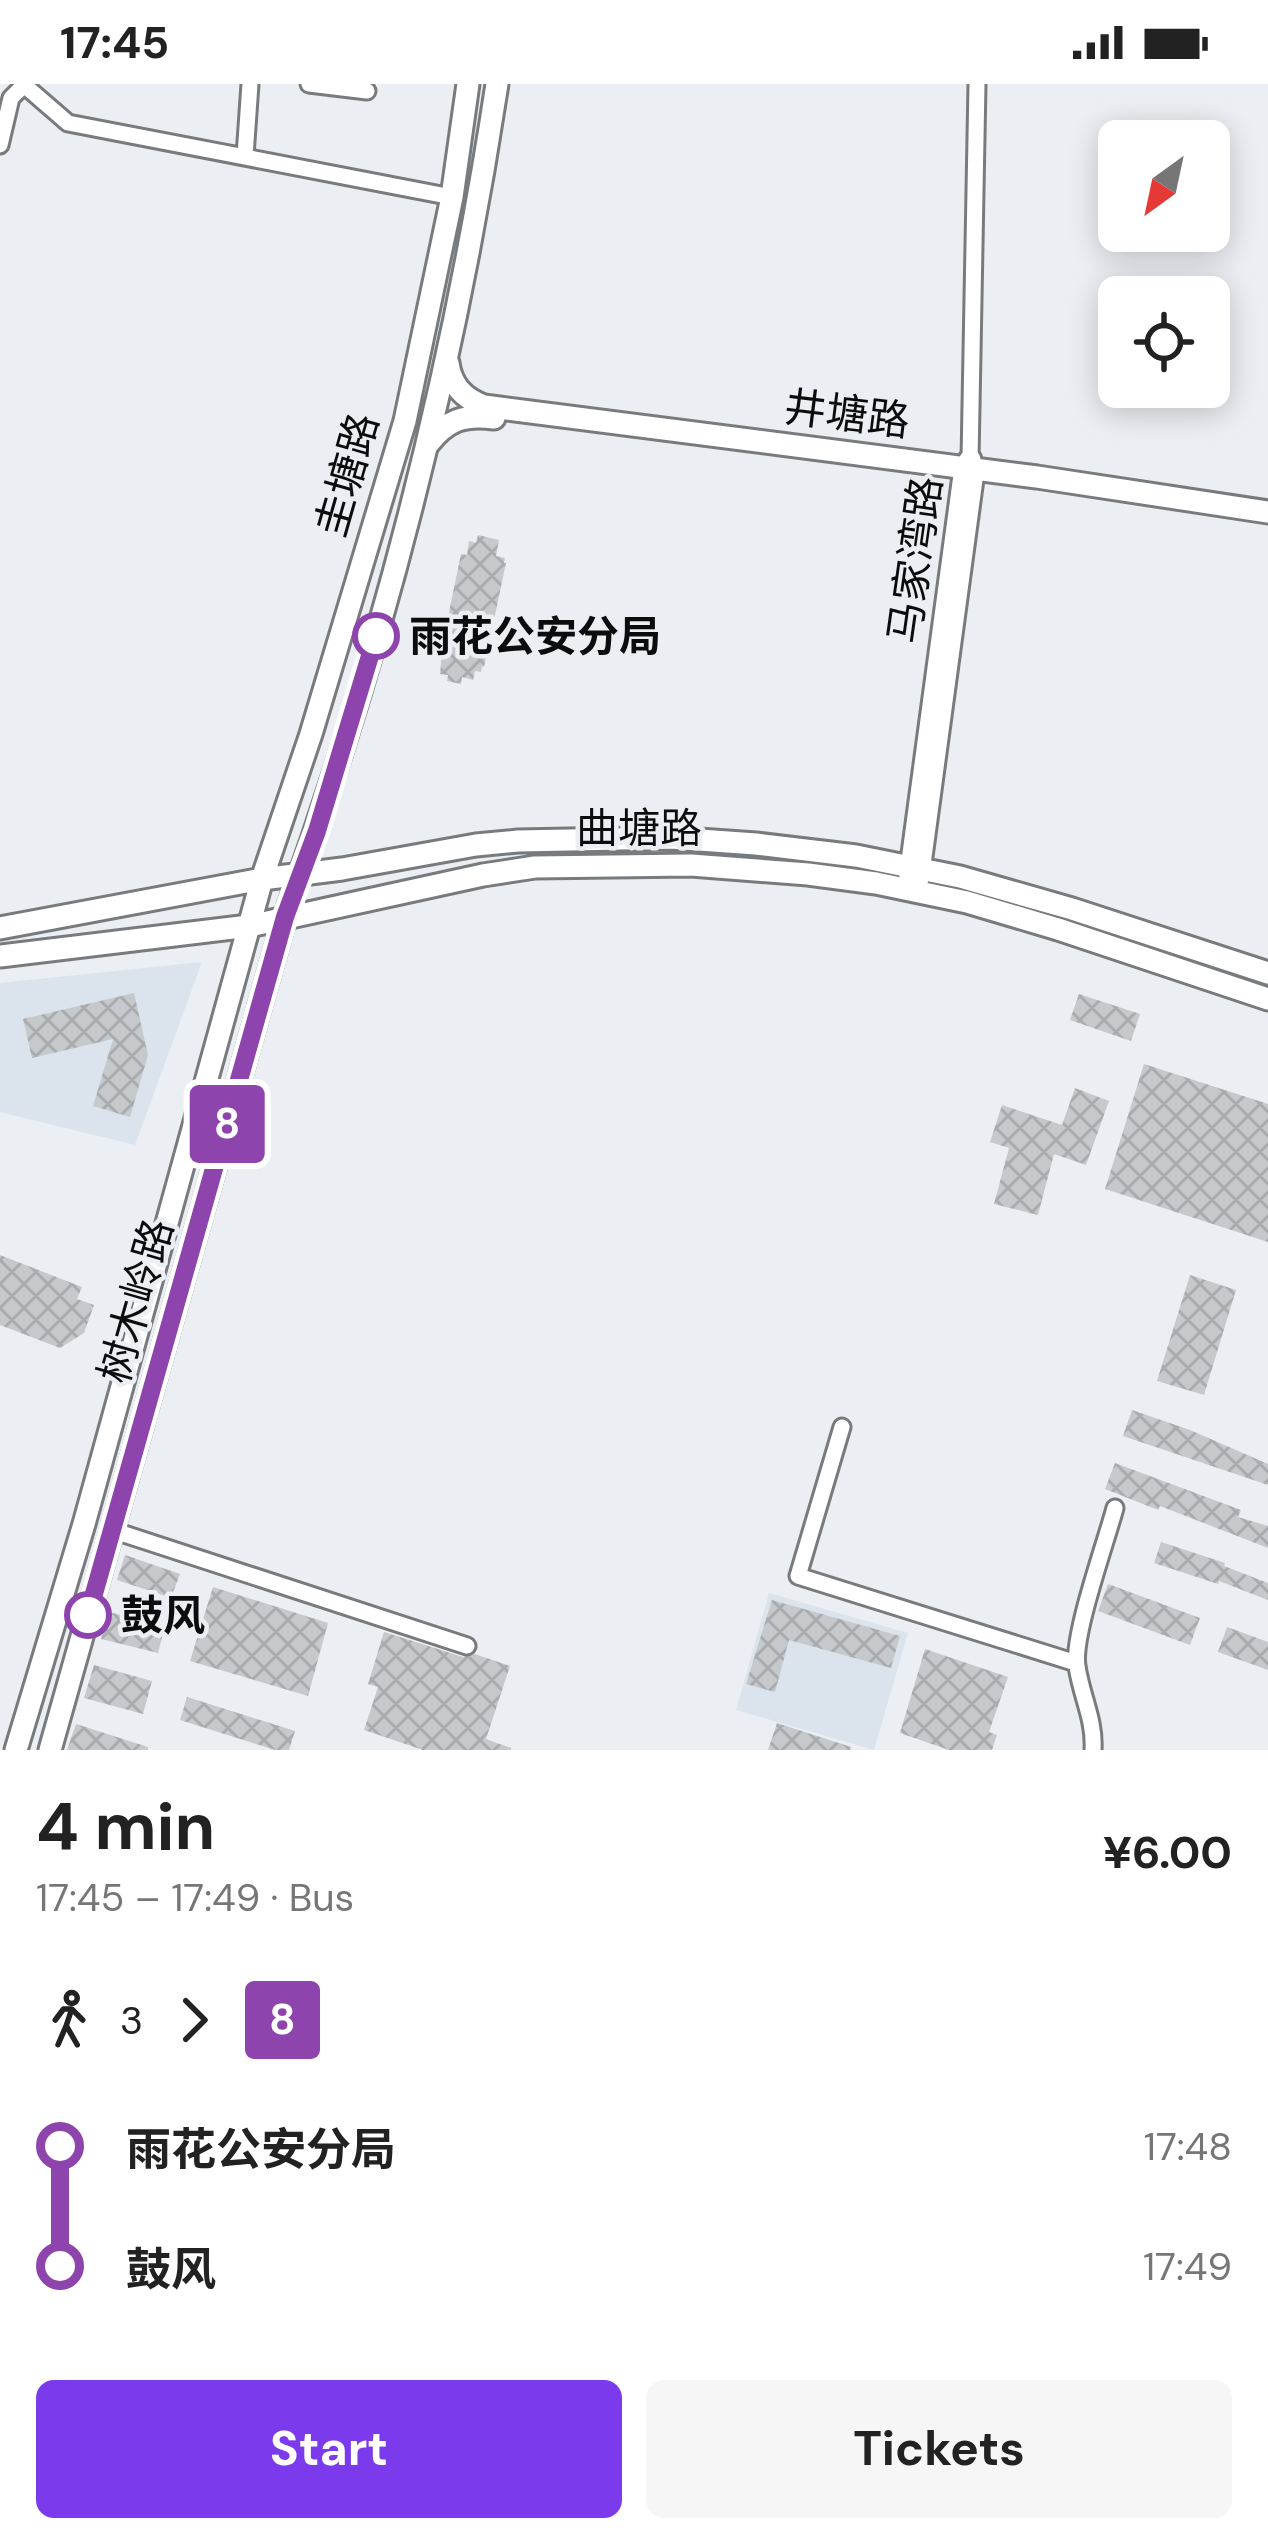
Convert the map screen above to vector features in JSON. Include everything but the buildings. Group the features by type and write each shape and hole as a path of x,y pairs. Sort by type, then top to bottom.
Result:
{"main road":[{"name":"圭塘路","path":"262,879 405,421 452,197 467,84"},
{"name":"圭塘路","path":"301,874 365,675 428,445 471,246 497,84"},
{"name":"井塘路","path":"448,355 454,386 484,406 1268,512"},
{"name":"井塘路","path":"428,445 457,418 481,416 969,471 1268,521"},
{"name":"马家湾路","path":"914,879 969,471"},
{"name":"曲塘路","path":"0,928 262,879 497,843 671,838 856,856 1011,914 1268,999"},
{"name":"曲塘路","path":"0,956 249,926 535,867 691,865 914,879 959,877 1268,973"},
{"name":"树木岭路","path":"50,1750 301,874"},
{"name":"树木岭路","path":"16,1750 84,1524 262,879"}],"street":[{"path":"0,145 11,98 24,84 68,123 452,197"},
{"path":"245,156 250,84"},
{"path":"310,84 367,91"},
{"path":"969,471 976,84"},
{"path":"842,1427 798,1576 1076,1663"},
{"path":"1093,1750 1088,1703 1076,1663 1115,1508"},
{"path":"112,1530 467,1646"}],"shaded area":[{"path":"202,962 135,1145 0,1112 0,983"},
{"path":"769,1593 908,1633 874,1750 736,1710"}],"bus line":[{"name":"8","path":"88,1615 285,917 317,831 376,636"}],"place":[{"name":"雨花公安分局","path":"376,636"},
{"name":"鼓风","path":"88,1615"}]}
